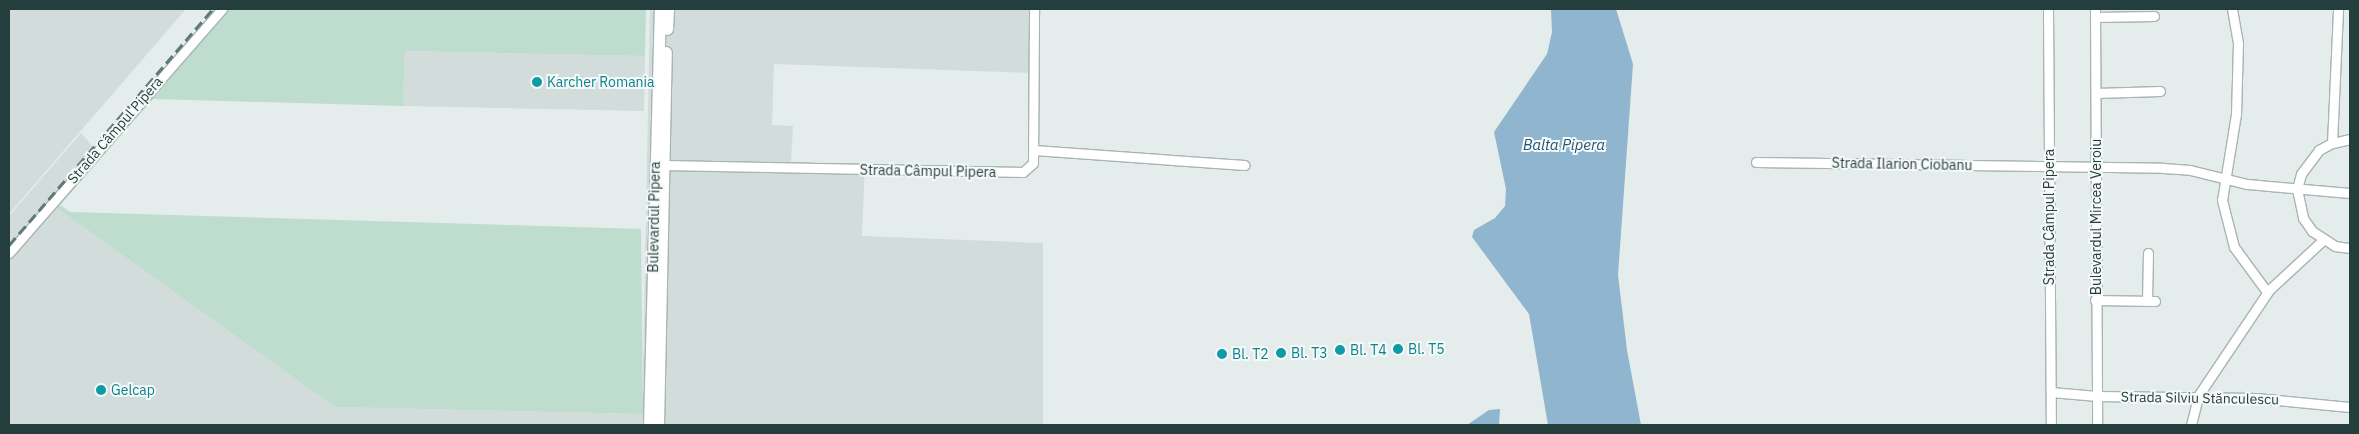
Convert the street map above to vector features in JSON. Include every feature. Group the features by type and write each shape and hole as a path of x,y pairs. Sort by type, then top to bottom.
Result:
{"main road":[{"name":"Bulevardul Pipera","path":"649,425 660,9"},
{"name":"Bulevardul Pipera","path":"658,425 668,9"}],"street":[{"name":"Strada Câmpul Pipera","path":"9,253 222,9"},
{"name":"Strada Câmpul Pipera","path":"664,165 1023,172 1033,164 1034,150 1034,9"},
{"name":"Strada Câmpul Pipera","path":"2048,9 2051,425"},
{"path":"2232,9 2238,43 2236,114 2222,200 2234,247 2267,292"},
{"path":"2332,143 2338,9"},
{"path":"2095,13 2154,16"},
{"name":"Bulevardul Mircea Veroiu","path":"2095,13 2097,425"},
{"path":"2096,93 2160,91"},
{"path":"2350,139 2332,143 2308,161 2297,189 2303,218 2323,240 2350,248"},
{"path":"1034,150 1244,166"},
{"name":"Strada Ilarion Ciobanu","path":"1756,162 2095,165 2106,169 2190,170 2224,179 2297,189 2350,193"},
{"path":"2191,425 2198,396 2267,292 2323,240"},
{"path":"2095,300 2151,301 2148,253"},
{"name":"Strada Silviu Stănculescu","path":"2050,392 2097,396 2256,398 2350,407"}],"shaded area":[{"path":"9,9 186,9 9,214"},
{"path":"650,9 1031,9 1033,73 774,64 772,125 793,126 791,162 865,164 862,236 1043,243 1043,425 9,425 9,260 54,206 335,407 642,414"},
{"path":"405,51 645,56 644,111 403,106"},
{"path":"81,133 95,149 9,249 9,216"}],"green space":[{"path":"229,9 646,9 645,56 405,51 403,106 153,99 60,205 70,212 641,229 643,414 335,407 54,206"}],"water":[{"name":"Balta Pipera","path":"1551,9 1616,9 1633,64 1618,275 1627,350 1641,425 1548,425 1529,314 1472,237 1474,230 1495,218 1505,206 1506,189 1494,132 1547,54 1552,32"},
{"path":"1500,409 1499,425 1467,425 1489,410"}],"railway":[{"path":"9,245 213,9"}],"place":[{"name":"Karcher Romania","path":"537,82"},
{"name":"Bl. T5","path":"1398,349"},
{"name":"Bl. T4","path":"1340,350"},
{"name":"Bl. T3","path":"1281,353"},
{"name":"Bl. T2","path":"1222,354"},
{"name":"Gelcap","path":"101,390"}]}
